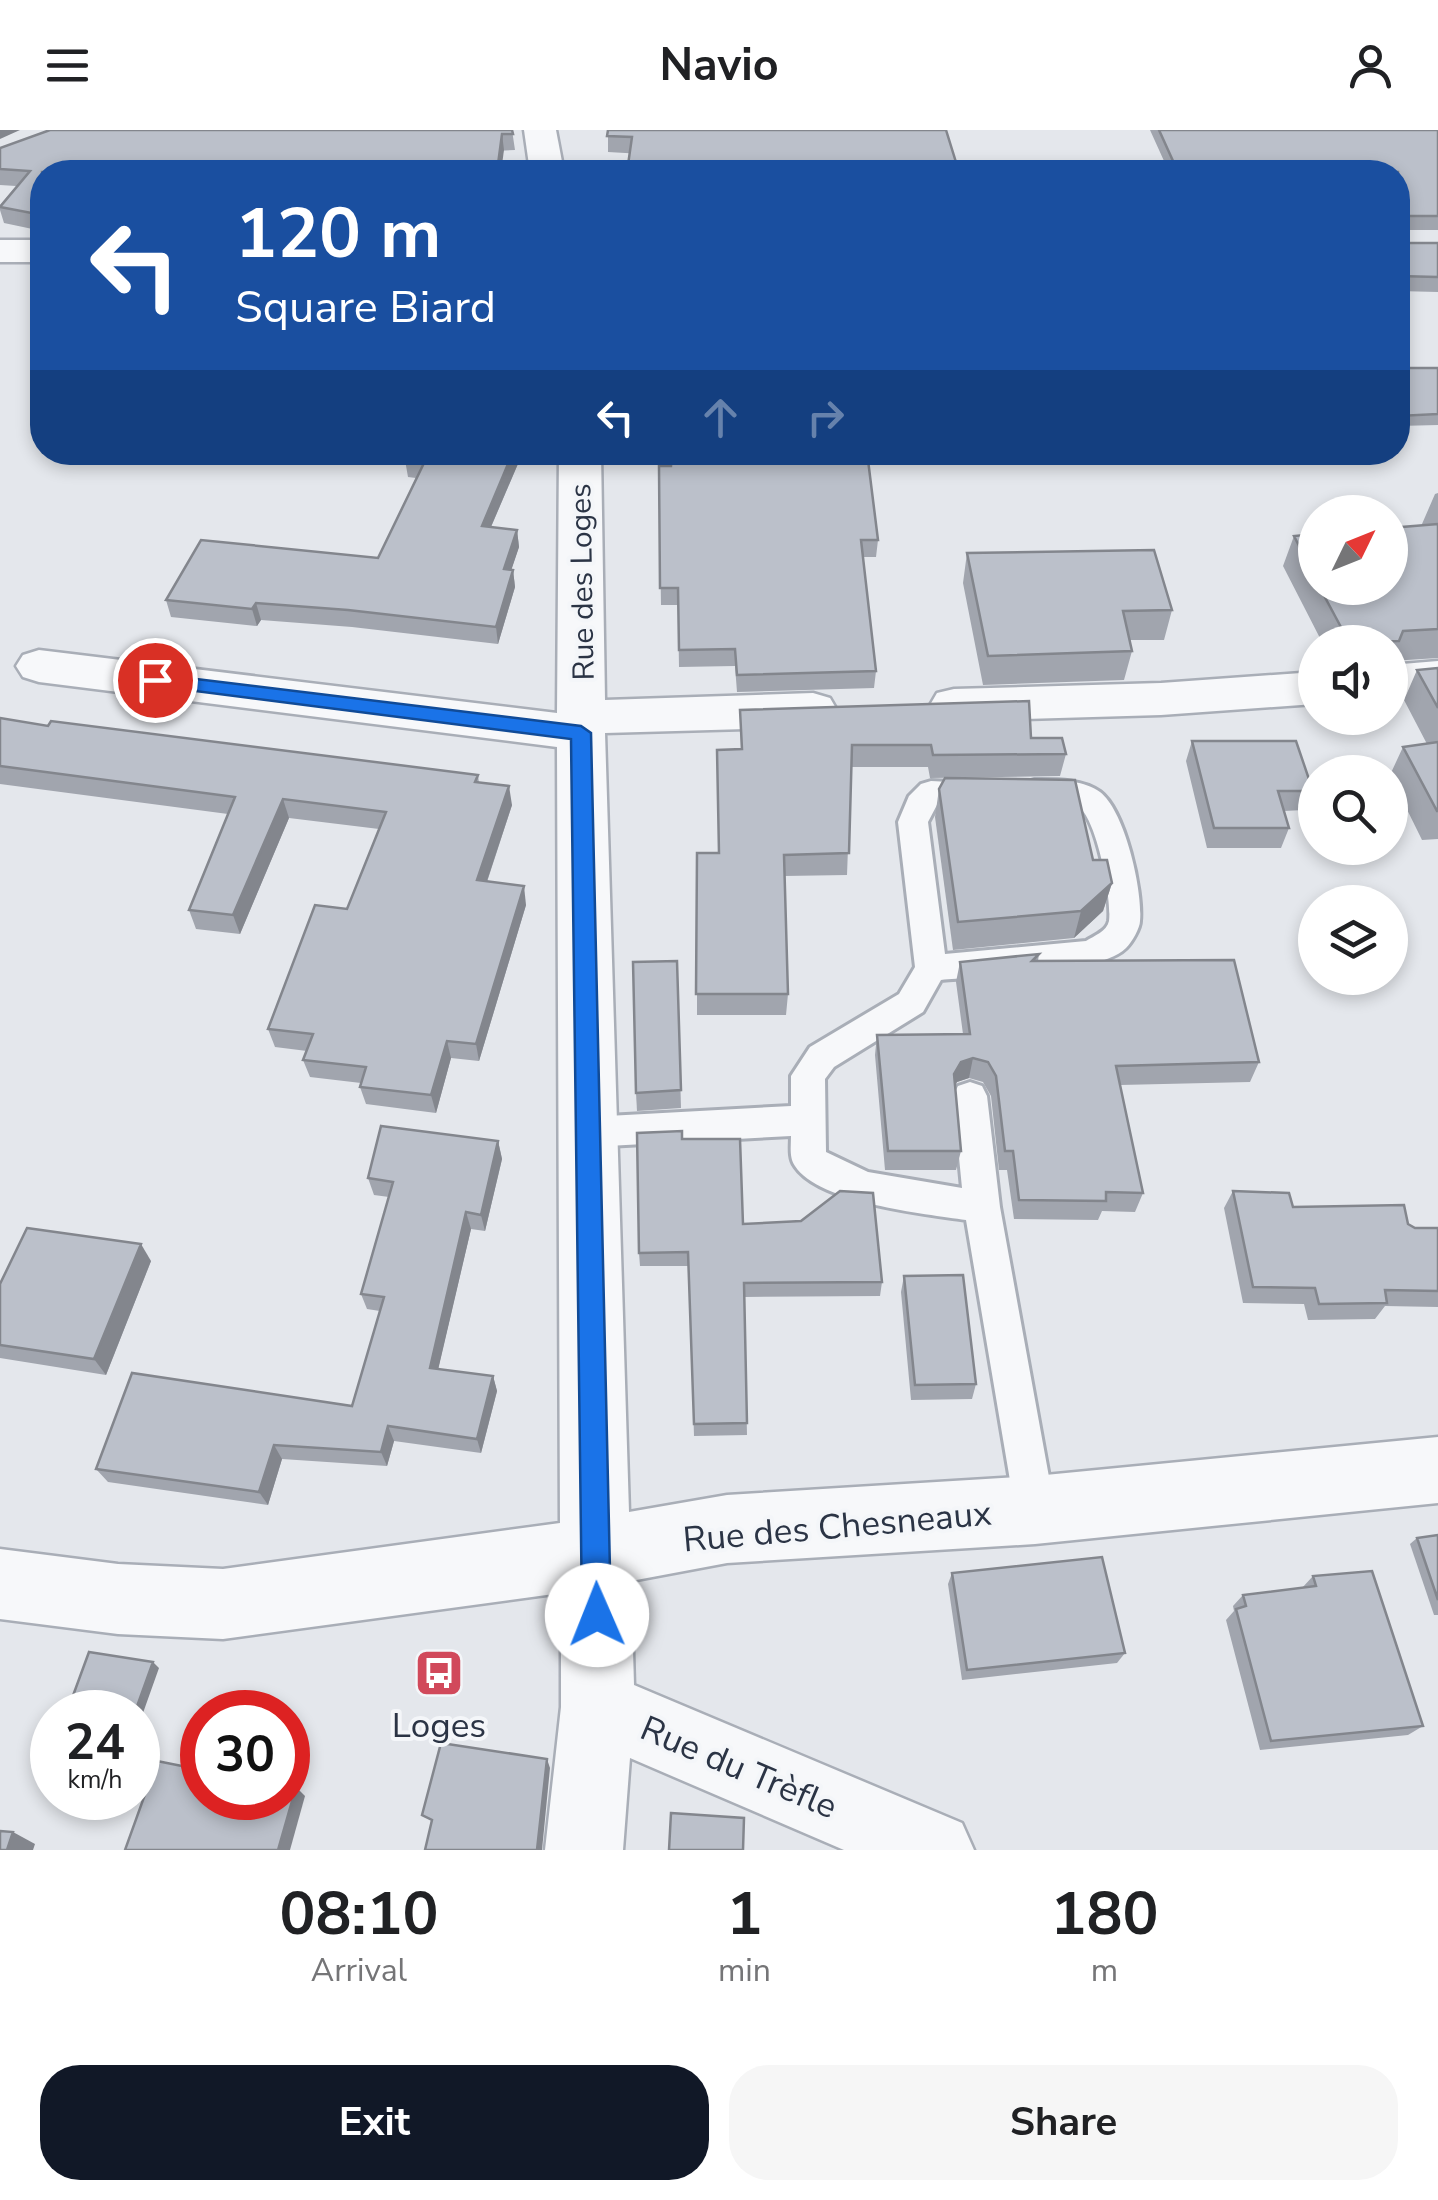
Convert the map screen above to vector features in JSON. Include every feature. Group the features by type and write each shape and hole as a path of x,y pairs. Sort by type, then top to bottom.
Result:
{"street":[{"path":"540,130 545,160"},
{"path":"0,251 30,251"},
{"name":"Rue des Loges","path":"580,465 598,1707 584,1850"},
{"path":"38,666 582,725 852,708"},
{"path":"1408,680 1438,677"},
{"path":"910,706 1160,699 1298,689"},
{"name":"Rue des Chesneaux","path":"0,1584 118,1599 223,1604 595,1553 727,1529 1034,1510 1438,1470"},
{"name":"Rue du Trèfle","path":"598,1707 935,1850"}],"lane":[{"path":"931,968 1092,953 1115,940 1125,923 1106,818 1098,806 1067,791 930,792 919,804 912,822 931,968 911,1004 822,1058 808,1076 808,1159 826,1173 858,1185 982,1207"},
{"path":"970,1096 982,1207 1034,1510"},
{"path":"588,1132 808,1120"}],"building":[{"path":"50,130 512,130 513,134 502,134 499,160 30,160 30,171 0,169 0,148"},
{"path":"608,130 946,130 955,160 629,160 632,137 607,136"},
{"path":"1159,130 1438,130 1438,216 1410,216 1410,160 1173,160"},
{"path":"30,171 30,213 0,207"},
{"path":"1410,243 1438,243 1438,277 1410,276"},
{"path":"1410,368 1438,368 1438,414 1410,415"},
{"path":"423,465 508,465 482,526 517,530 504,569 513,570 496,627 348,610 256,603 252,609 166,600 201,540 378,558"},
{"path":"869,465 878,540 861,540 876,671 737,675 735,649 679,650 678,588 660,588 659,466"},
{"path":"1438,524 1438,629 1340,625 1329,605 1408,605 1408,526"},
{"path":"1154,550 1172,610 1123,611 1132,651 988,656 967,553"},
{"path":"1438,668 1438,708 1417,670"},
{"path":"1029,701 1031,738 1062,738 1066,754 933,755 931,745 852,745 849,853 784,855 788,994 696,994 697,853 719,853 717,750 742,749 740,710"},
{"path":"0,718 48,726 51,721 478,775 475,782 509,786 477,880 524,886 476,1044 447,1041 431,1095 360,1087 366,1067 303,1060 313,1034 268,1029 315,905 347,909 386,812 283,799 233,915 189,910 235,797 0,766"},
{"path":"1192,741 1296,741 1301,755 1298,791 1278,791 1289,828 1214,828"},
{"path":"1438,742 1438,811 1437,811 1403,747"},
{"path":"945,778 1075,780 1093,860 1107,860 1112,883 1081,911 958,922 939,789"},
{"path":"1039,954 1032,961 1234,960 1259,1062 1116,1066 1143,1193 1106,1192 1106,1201 1019,1200 1013,1151 1005,1151 996,1076 988,1062 973,1058 961,1062 954,1074 961,1151 888,1151 877,1035 970,1034 960,962"},
{"path":"677,961 681,1090 636,1093 633,962"},
{"path":"381,1126 498,1141 481,1215 466,1212 430,1368 493,1376 477,1439 388,1426 381,1452 274,1445 259,1492 96,1469 132,1373 352,1406 384,1297 361,1294 393,1182 368,1178"},
{"path":"682,1131 682,1139 740,1139 743,1224 801,1221 840,1191 873,1193 882,1282 744,1283 747,1423 694,1424 688,1252 639,1253 637,1133"},
{"path":"1233,1191 1289,1193 1293,1207 1404,1205 1408,1224 1415,1228 1438,1228 1438,1291 1385,1290 1387,1303 1319,1304 1315,1288 1253,1287"},
{"path":"27,1228 141,1244 94,1359 0,1345 0,1284"},
{"path":"963,1275 976,1384 915,1385 904,1276"},
{"path":"1438,1535 1438,1600 1417,1538"},
{"path":"1102,1557 1125,1653 967,1670 952,1573"},
{"path":"1372,1571 1423,1726 1271,1741 1236,1609 1246,1606 1243,1595 1316,1586 1313,1576"},
{"path":"89,1652 153,1662 143,1690 75,1690"},
{"path":"441,1743 547,1759 537,1850 425,1850 432,1820 422,1815"},
{"path":"160,1762 180,1766 180,1820 287,1820 278,1850 125,1850 136,1820 160,1820"},
{"path":"671,1813 744,1818 743,1850 669,1850"},
{"path":"0,1831 13,1832 7,1850 0,1850"}],"place":[{"name":"Loges","path":"439,1673"}],"route":[{"path":"155,680 581,733 597,1615"}]}
